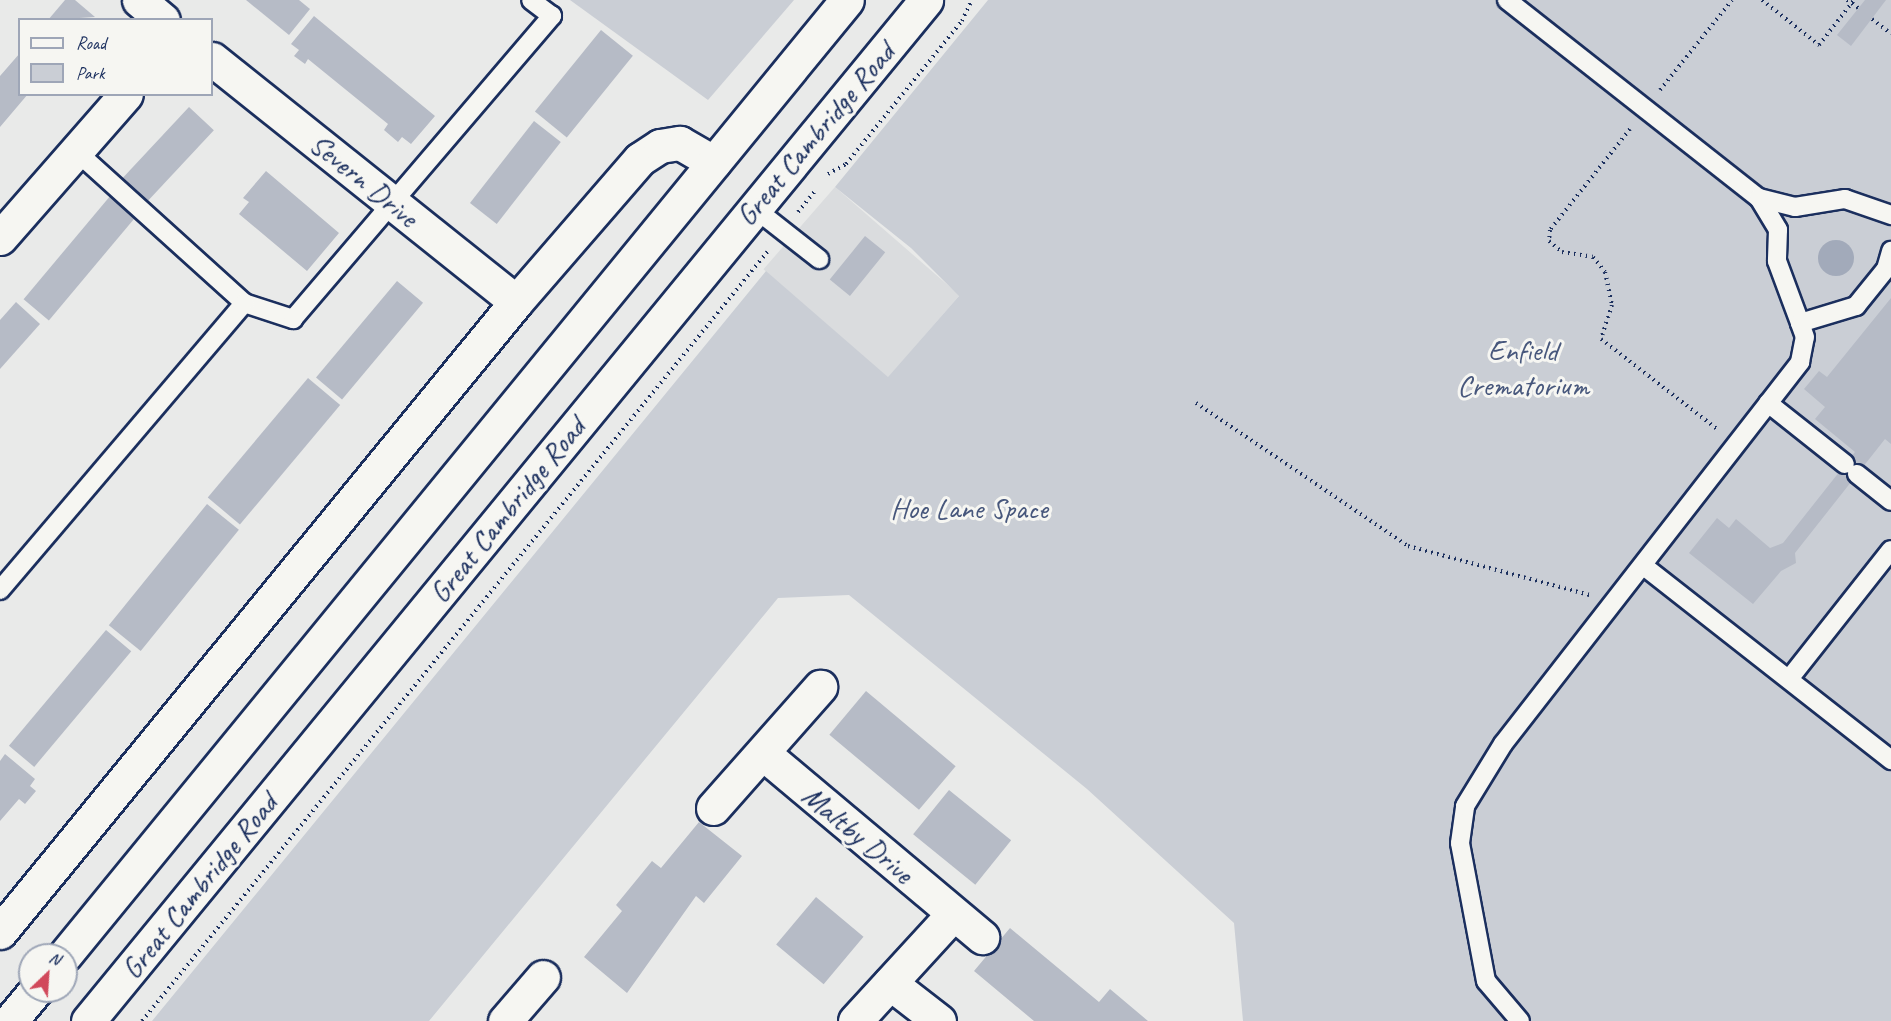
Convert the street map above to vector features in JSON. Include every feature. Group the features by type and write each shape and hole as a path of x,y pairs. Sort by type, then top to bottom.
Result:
{"main road":[{"path":"139,0 161,18"},
{"name":"Great Cambridge Road","path":"75,943 847,0"},
{"name":"Great Cambridge Road","path":"88,1021 926,0"},
{"name":"Severn Drive","path":"213,60 516,302"},
{"path":"0,237 124,96"},
{"name":"Great Cambridge Road","path":"0,932 516,302 640,159 660,146 680,143 714,163"},
{"path":"713,808 764,754 820,687"},
{"name":"Maltby Drive","path":"764,754 982,937"},
{"path":"855,1021 953,914"},
{"path":"505,1021 543,977"},
{"path":"890,982 939,1021"},
{"path":"10,1021 25,1003"}],"lane":[{"path":"76,151 244,303 293,319 395,205 552,16 531,0"},
{"path":"1508,0 1759,198 1778,230 1778,261 1800,323 1805,350 1768,404 1645,567 1503,744 1473,788 1461,822 1486,981 1520,1021"},
{"path":"1759,198 1795,207 1845,199 1891,215"},
{"path":"754,208 819,260"},
{"path":"1800,323 1856,306 1886,269 1891,251"},
{"path":"0,590 244,303"},
{"path":"1768,404 1891,501"},
{"path":"1789,679 1891,549"},
{"path":"1645,567 1891,760"}],"path":[{"path":"792,220 830,172 853,155 962,21 972,0"},
{"path":"1732,0 1550,230 1549,241 1562,252 1593,257 1605,272 1612,305 1601,339 1737,444"},
{"path":"1762,0 1819,45 1851,1 1858,8"},
{"path":"1872,19 1891,34"},
{"path":"142,1021 777,240"},
{"path":"1196,403 1408,546 1617,603"}],"shaded area":[{"path":"835,187 960,295 888,378 763,269"}],"green space":[{"path":"570,0 794,0 708,100"},
{"name":"Enfield Crematorium","path":"988,0 1891,0 1891,1021 1243,1021 1234,923 1087,789 849,595 778,598 429,1021 152,1021 766,271 888,377 959,296 911,248 835,187"}],"water":[{"path":"1836,240 1849,245 1854,258 1849,271 1836,276 1823,271 1818,258 1823,245"}],"building":[{"path":"65,0 75,0 95,17 79,18 50,18"},
{"path":"246,0 299,0 310,9 289,35"},
{"path":"1865,0 1886,0 1851,46 1837,35"},
{"path":"314,16 435,116 411,144 402,137 398,142 384,130 388,124 308,59 305,64 294,56 299,50 291,44"},
{"path":"601,30 633,56 567,137 535,112"},
{"path":"18,55 18,96 26,96 0,127 0,76"},
{"path":"189,107 214,130 145,204 120,181"},
{"path":"534,121 561,142 497,224 470,203"},
{"path":"266,171 339,233 307,271 239,214 249,202 243,198"},
{"path":"111,195 136,216 49,320 24,299"},
{"path":"865,236 885,252 850,296 830,280"},
{"path":"397,281 423,303 342,399 316,378"},
{"path":"1891,298 1891,444 1885,439 1795,553 1796,563 1781,571 1753,604 1689,553 1717,518 1729,528 1736,519 1770,548 1783,543 1855,452 1815,419 1825,407 1804,389 1819,371 1827,377"},
{"path":"16,302 40,324 0,369 0,320"},
{"path":"308,378 340,405 240,525 208,498"},
{"path":"207,504 239,530 141,651 109,625"},
{"path":"106,630 131,651 34,767 9,746"},
{"path":"866,691 956,766 919,810 829,735"},
{"path":"5,754 35,779 30,786 36,791 25,804 19,799 0,821 0,761"},
{"path":"949,790 1011,840 975,885 913,834"},
{"path":"699,822 742,856 704,903 696,896 627,993 584,957 622,911 616,905 652,861 661,868"},
{"path":"816,897 863,937 824,984 776,944"},
{"path":"1010,928 1099,1002 1110,989 1148,1021 1034,1021 974,971"}],"park label":[{"name":"Hoe Lane Space","path":"969,508"}]}
